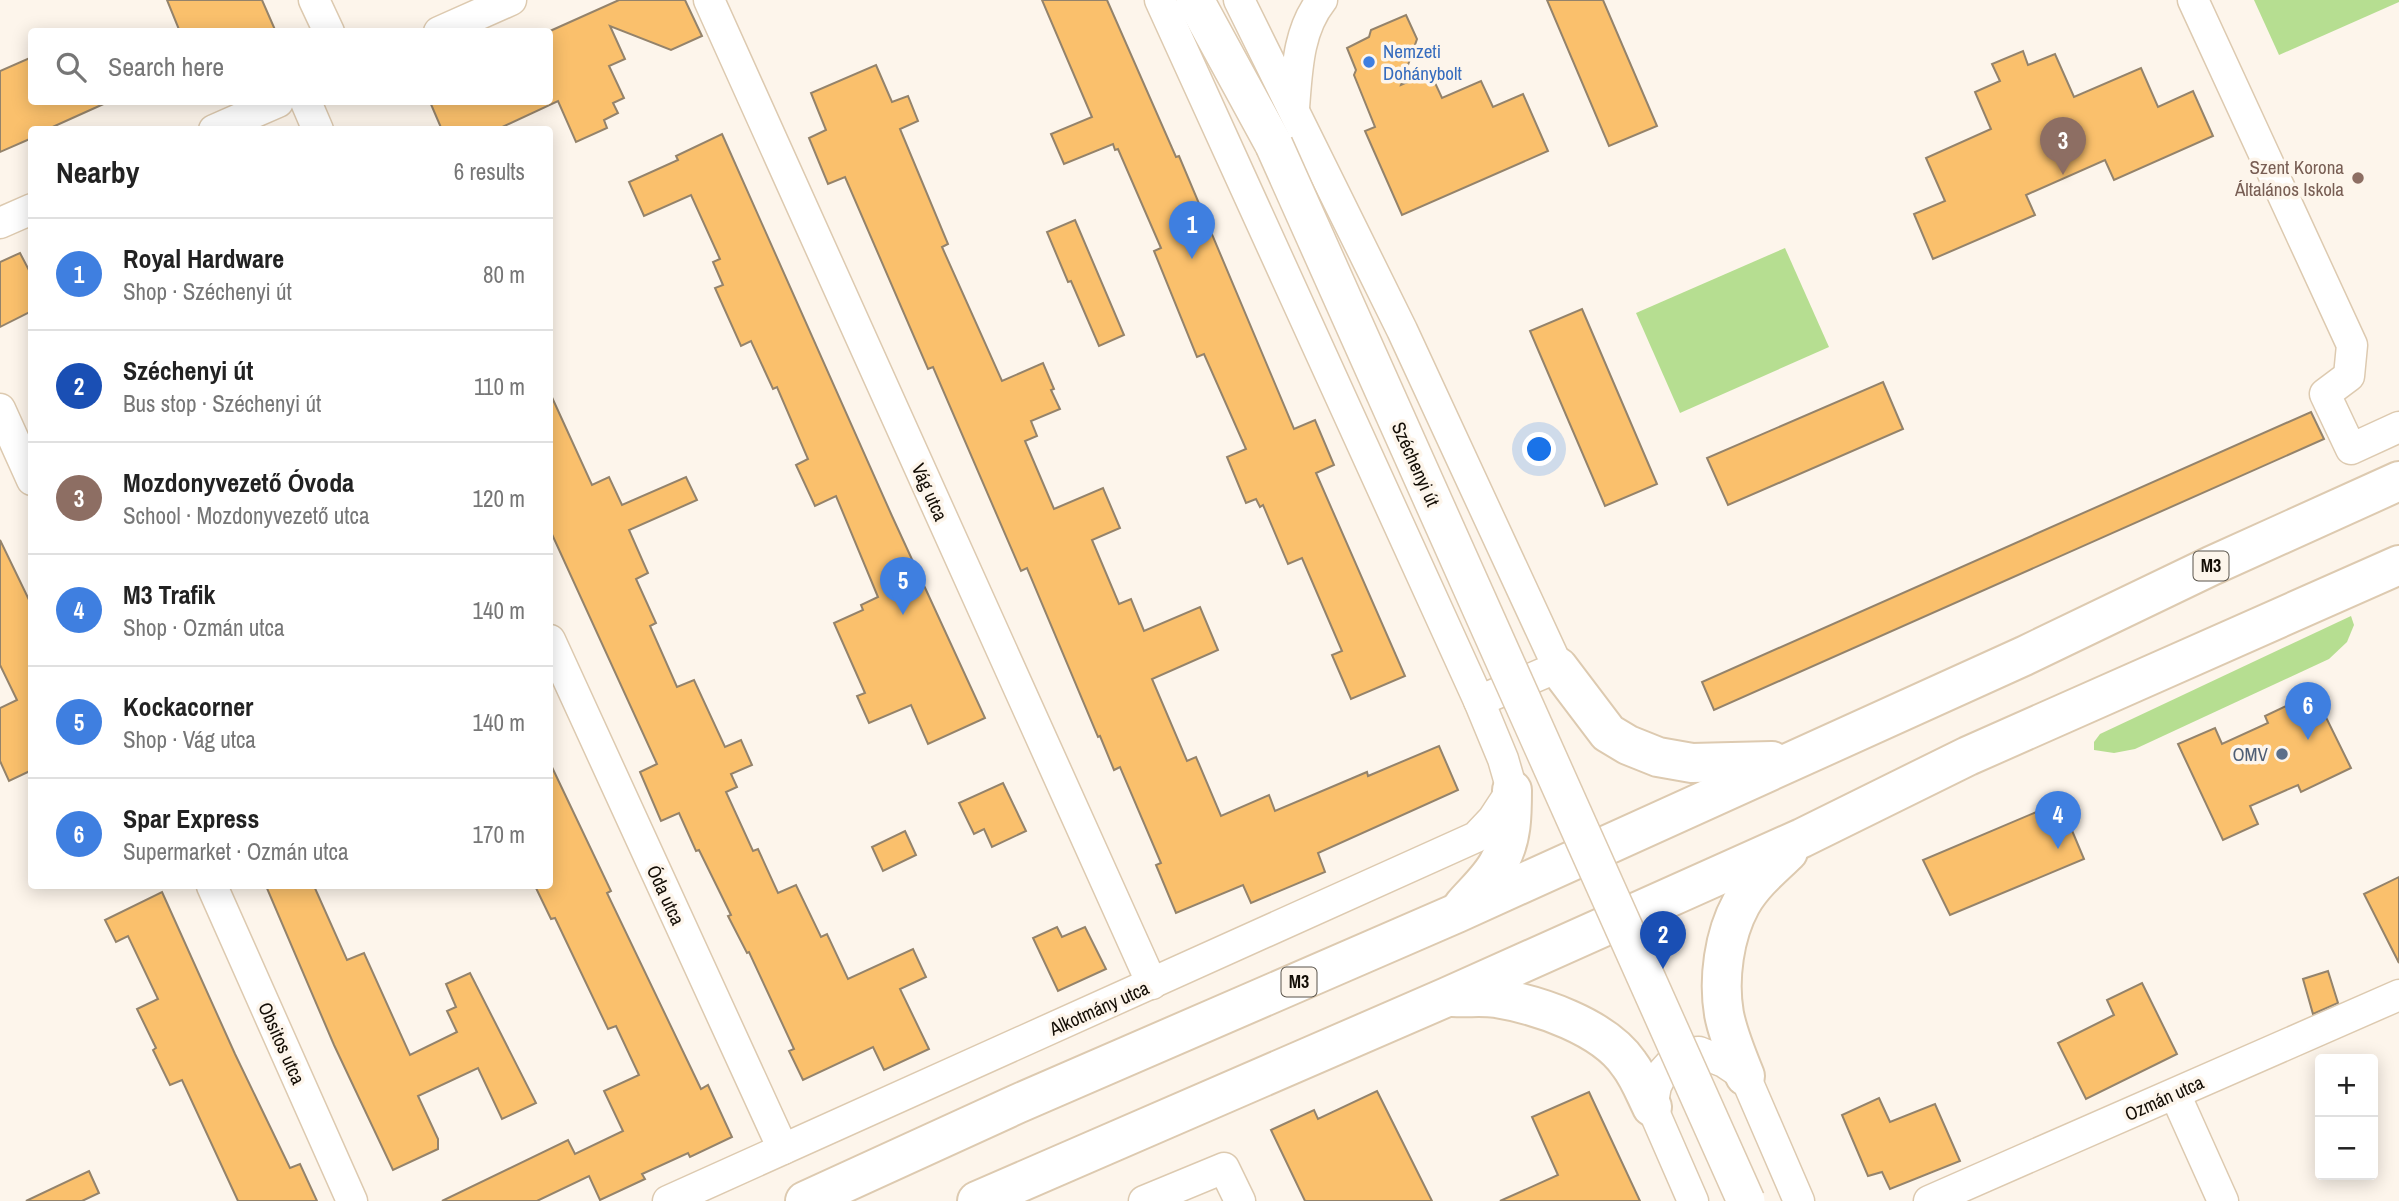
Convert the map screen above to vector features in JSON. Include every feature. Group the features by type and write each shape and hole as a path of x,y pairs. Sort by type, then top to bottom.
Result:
{"main road":[{"name":"M3","path":"805,1201 1017,1104 1457,913 2024,656 2211,566 2399,481"},
{"path":"977,1201 1447,997 1802,838 1968,756 2399,565"},
{"path":"1558,667 1608,733 1628,745 1658,757 1692,763 1792,760"},
{"path":"1457,913 1499,863 1509,838 1512,790"},
{"path":"1745,1076 1724,1016 1722,993 1730,928 1742,902 1750,892 1802,838"},
{"path":"1447,997 1496,998 1575,1022 1605,1040 1629,1063 1652,1107"}],"street":[{"path":"314,0 327,28"},
{"path":"448,28 511,0"},
{"name":"Vág utca","path":"709,0 1152,984"},
{"path":"1160,0 1479,701 1512,790"},
{"name":"Széchenyi út","path":"1195,0 1274,145 1746,1201"},
{"path":"1239,0 1402,330 1558,667 1479,701"},
{"path":"1294,108 1297,65 1304,33 1313,11 1322,0"},
{"path":"2193,0 2352,345 2349,376 2325,394 2351,449 2399,427"},
{"path":"223,126 271,105"},
{"path":"307,105 316,126"},
{"path":"0,223 28,211"},
{"path":"0,409 28,471"},
{"name":"Óda utca","path":"553,647 783,1149"},
{"name":"Alkotmány utca","path":"668,1201 1476,837 1493,819 1512,790"},
{"name":"Obsitos utca","path":"213,889 352,1201"},
{"name":"Ozmán utca","path":"1929,1201 2399,996"},
{"path":"1693,1201 1652,1107 1656,1086 1663,1072 1685,1053 1699,1052 1745,1076 1799,1201"},
{"path":"2175,1094 2223,1201"},
{"path":"1144,1201 1224,1168 1240,1201"}],"green space":[{"path":"2254,0 2399,0 2399,2 2279,55"},
{"path":"1785,248 1829,347 1680,413 1636,313"},
{"path":"2351,616 2354,625 2347,642 2329,659 2135,749 2114,753 2094,750 2094,742 2100,734"}],"building":[{"path":"167,0 262,0 274,28 178,28"},
{"path":"619,0 685,0 702,36 671,50 610,26 625,59 609,66 624,98 613,103 618,113 604,120 607,128 576,142 558,101 553,103 553,30"},
{"path":"1042,0 1107,0 1176,157 1179,156 1294,429 1315,420 1334,465 1316,473 1405,676 1351,699 1332,655 1342,651 1302,558 1288,564 1263,505 1260,507 1256,499 1246,503 1227,457 1246,449 1204,354 1197,357 1154,251 1161,248 1118,149 1115,150 1113,144 1064,164 1051,134 1092,117"},
{"path":"1547,0 1603,0 1657,126 1609,146"},
{"path":"1406,15 1417,39 1401,85 1430,72 1442,98 1481,81 1493,107 1523,94 1548,151 1402,215 1365,131 1375,127 1354,75 1356,70 1347,48 1369,37 1371,30"},
{"path":"2023,51 2028,65 2055,54 2074,97 2141,68 2158,107 2193,91 2213,136 2114,180 2105,160 2026,195 2035,215 1933,259 1914,214 1945,201 1926,158 1991,129 1975,92 2000,81 1992,64"},
{"path":"28,59 28,105 101,105 55,126 28,126 28,140 0,152 0,71"},
{"path":"876,65 892,102 908,96 918,121 900,129 948,244 942,247 1002,381 1043,363 1054,389 1051,390 1060,409 1031,421 1037,436 1025,441 1054,509 1103,488 1120,528 1092,540 1119,604 1131,599 1144,631 1200,607 1218,650 1152,679 1187,761 1196,757 1221,816 1269,795 1275,811 1367,772 1368,776 1439,746 1458,790 1318,853 1325,872 1251,903 1243,885 1176,913 1156,865 1161,863 1120,767 1114,770 1100,736 1098,737 1027,568 1021,571 933,367 928,369 845,177 828,184 809,138 826,130 811,93"},
{"path":"431,105 549,105 505,126 440,126"},
{"path":"722,134 985,718 928,744 911,705 869,723 857,696 865,693 834,623 863,610 861,605 878,597 836,496 815,506 796,465 808,459 777,387 773,389 751,341 741,346 715,288 723,285 713,262 720,259 691,195 644,216 629,182 678,160 676,156"},
{"path":"1075,220 1124,335 1099,346 1047,232"},
{"path":"20,253 28,268 28,313 0,327 0,262"},
{"path":"1582,309 1657,484 1605,506 1530,331"},
{"path":"1883,382 1903,429 1728,505 1707,458"},
{"path":"553,400 592,485 609,477 622,505 686,477 697,500 629,530 648,573 636,579 656,623 650,626 677,687 694,680 725,747 741,740 752,765 731,774 737,787 726,792 753,851 758,849 778,893 796,885 821,937 827,934 848,979 913,949 926,977 900,989 929,1049 884,1070 873,1047 803,1080 789,1051 794,1049 749,952 747,953 728,916 731,915 699,850 696,851 679,813 661,821 640,772 657,764 553,537"},
{"path":"2311,412 2324,439 1714,710 1702,682"},
{"path":"0,540 28,598 28,772 9,781 0,761 0,708 17,700 0,665"},
{"path":"2314,693 2351,768 2301,792 2298,785 2250,806 2258,824 2223,840 2178,744 2215,728 2222,744 2268,723 2265,716"},
{"path":"553,769 611,891 607,893 701,1089 708,1085 732,1137 690,1157 688,1153 642,1174 645,1179 600,1200 589,1176 537,1201 442,1201 568,1140 575,1154 623,1131 604,1091 639,1075 616,1026 608,1029 555,918 551,919 536,889 553,889"},
{"path":"1003,783 1026,831 992,847 984,829 974,834 959,803"},
{"path":"2060,802 2084,859 1950,915 1923,860"},
{"path":"905,831 916,855 883,871 872,847"},
{"path":"2399,877 2399,963 2364,894"},
{"path":"267,889 315,889 347,960 364,953 410,1055 457,1032 447,1011 456,1007 446,984 470,973 536,1103 502,1119 478,1068 418,1096 438,1139 438,1149 393,1170 334,1045"},
{"path":"162,892 290,1168 300,1164 317,1201 238,1201 182,1080 170,1085 137,1009 158,999 128,936 116,942 105,920"},
{"path":"1057,927 1062,937 1085,927 1106,969 1058,991 1033,938"},
{"path":"2328,971 2338,1003 2313,1014 2303,979"},
{"path":"2142,983 2177,1054 2086,1099 2058,1043 2114,1015 2107,1000"},
{"path":"1377,1091 1432,1201 1305,1201 1271,1130 1314,1110 1318,1119"},
{"path":"1589,1092 1640,1201 1500,1201 1558,1175 1532,1117"},
{"path":"1879,1098 1890,1122 1935,1104 1960,1161 1890,1189 1882,1172 1868,1176 1842,1115"},
{"path":"89,1171 99,1193 82,1201 26,1201"}],"place":[{"name":"Nemzeti Dohánybolt","path":"1369,62"},
{"name":"Mozdonyvezető Óvoda","path":"2063,175"},
{"name":"Szent Korona Általános Iskola","path":"2358,178"},
{"name":"Royal Hardware","path":"1192,259"},
{"name":"Kockacorner","path":"903,615"},
{"name":"Spar Express","path":"2308,740"},
{"name":"OMV","path":"2282,754"},
{"name":"M3 Trafik","path":"2058,849"},
{"name":"Széchenyi út","path":"1663,969"}]}
